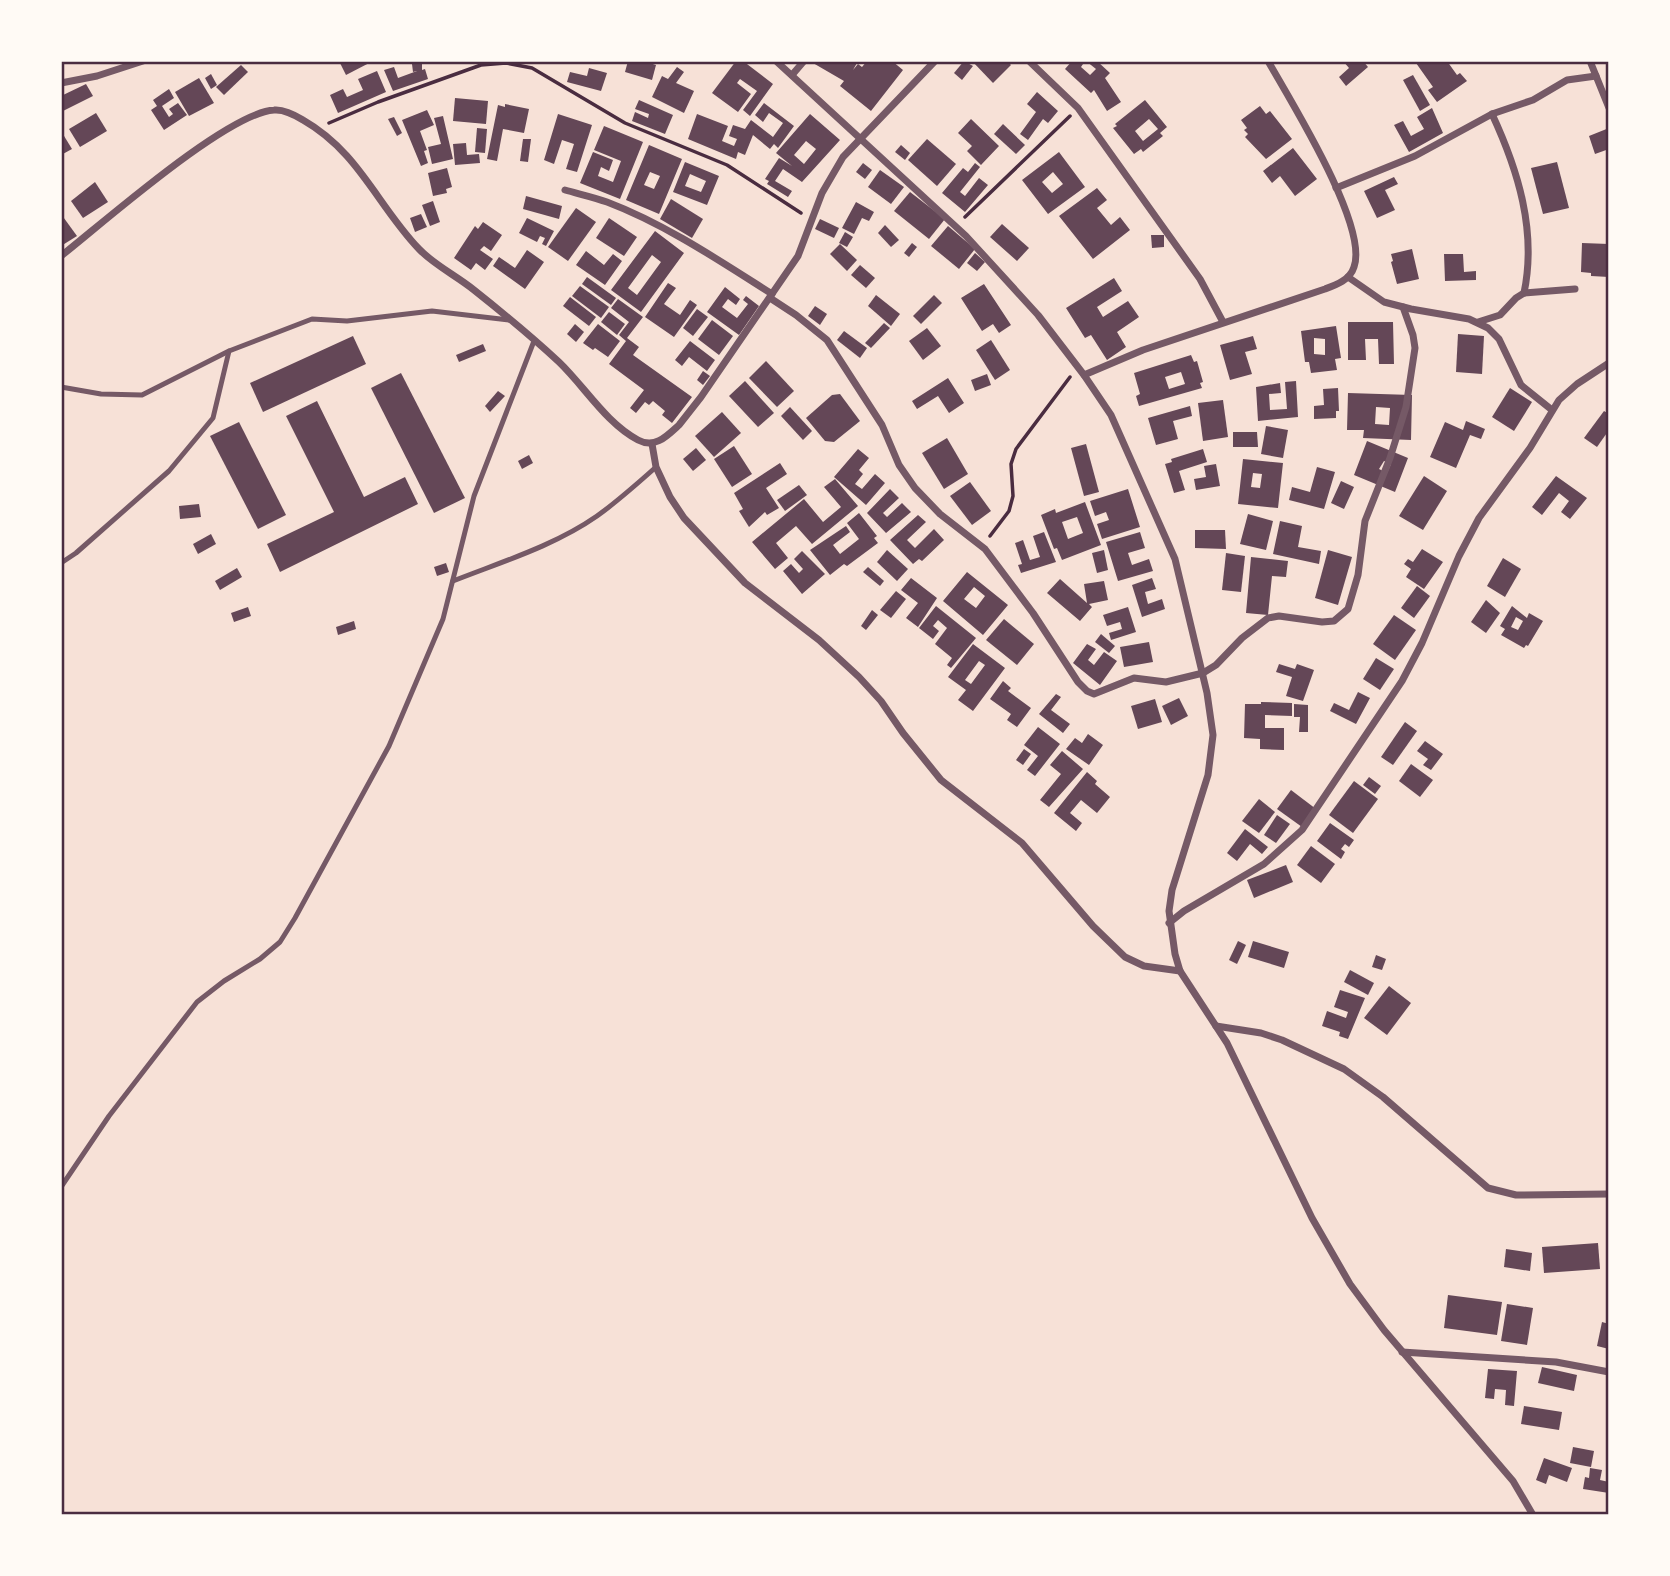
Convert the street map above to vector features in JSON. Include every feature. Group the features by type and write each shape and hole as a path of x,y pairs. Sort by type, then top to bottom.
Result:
{"street":[{"path":"61,83 97,76 143,61"},
{"path":"776,61 955,226 1011,283 1084,375 1111,415 1175,559 1203,673 1213,735 1208,775 1172,890 1169,923 1180,971 1227,1043 1312,1218 1350,1284 1384,1331 1513,1481 1533,1515"},
{"path":"792,75 803,61"},
{"path":"61,256 181,161 236,123 258,112 277,109 295,115 317,128 354,161 399,226 421,252 473,289 534,341 560,364 598,406 639,441 652,444 661,441 680,425 798,256 833,171 843,157 935,61"},
{"path":"1029,61 1078,108 1200,279 1223,322"},
{"path":"1084,375 1143,350 1325,289 1348,277 1355,265 1356,249 1336,188 1316,144 1268,61"},
{"path":"1590,61 1605,90 1609,108"},
{"path":"1336,188 1415,156 1492,114 1532,100 1567,80 1596,76"},
{"path":"1492,114 1517,173 1524,205 1528,273 1524,293"},
{"path":"565,191 606,202 706,252 771,296 827,340 882,425 899,465 915,488 940,514 982,547 1033,613 1060,657 1087,691 1098,693 1134,678 1166,682 1203,673 1216,665 1242,638 1268,618 1279,616 1334,621 1350,603 1358,575 1365,520 1390,458 1406,407 1415,348 1403,307"},
{"path":"1348,277 1373,296 1403,307 1477,322 1496,336 1521,385 1552,410"},
{"path":"1477,322 1500,315 1524,293 1576,289"},
{"path":"1169,923 1184,911 1264,864 1291,842 1308,822 1402,681 1439,608 1472,529 1530,447 1552,410 1571,388 1609,363"},
{"path":"652,444 656,467 670,498 684,518 718,557 763,599 845,663 881,701 941,780 1022,843 1093,926 1125,957 1144,966 1180,971"},
{"path":"1216,1026 1261,1033 1282,1040 1344,1069 1383,1097 1488,1188 1523,1195 1609,1194"},
{"path":"1402,1352 1556,1362 1609,1372"}],"lane":[{"path":"61,387 101,394 142,395 229,351 312,319 347,321 432,311 509,320"},
{"path":"61,1187 109,1116 197,1002 280,942 388,746 443,619 474,496 534,341"},
{"path":"61,563 169,471 214,418 229,351"},
{"path":"453,581 534,549 575,529 617,501 656,467"}],"path":[{"path":"317,128 438,79 481,65 506,63 532,68 625,123 727,165 811,220"},
{"path":"955,226 1078,108"},
{"path":"982,547 1009,511 1013,496 1010,464 1016,449 1078,368"}],"building":[{"path":"373,61 346,75 340,63"},
{"path":"628,61 643,61 656,65 652,80 625,72"},
{"path":"736,61 743,61 773,84 750,116 743,110 757,91 740,79 737,83 751,94 738,112 712,93"},
{"path":"855,61 857,63 853,70 858,64 862,67 867,61 892,61 903,70 871,111 840,86 844,81 813,63"},
{"path":"964,61 973,66 962,80 954,73"},
{"path":"972,61 1007,61 1011,65 993,83"},
{"path":"1072,61 1085,61 1081,67 1090,75 1096,69 1086,61 1097,61 1110,73 1105,78 1121,102 1107,111 1094,90 1091,93 1065,69"},
{"path":"1343,61 1363,61 1368,67 1346,86 1339,77 1349,68"},
{"path":"1447,61 1457,75 1460,73 1467,81 1437,102 1428,90 1433,87 1416,63"},
{"path":"422,63 422,70 425,69 428,79 393,91 384,70 394,67 398,78 417,71 413,72 412,64"},
{"path":"241,65 248,72 224,95 216,87"},
{"path":"677,67 684,72 676,83 694,91 684,113 652,97 662,76 668,79"},
{"path":"589,68 607,73 601,91 567,82 570,72 587,76"},
{"path":"377,71 386,92 338,113 330,95 343,89 347,97 363,90 358,79"},
{"path":"211,74 217,85 211,89 205,78"},
{"path":"1413,75 1430,105 1420,111 1403,80"},
{"path":"199,78 214,103 189,116 175,92"},
{"path":"86,84 93,96 61,112 61,96"},
{"path":"169,89 174,98 162,106 169,117 173,114 169,109 178,103 187,115 164,130 151,110 157,106 153,100"},
{"path":"1037,92 1058,111 1048,123 1043,119 1028,140 1020,134 1036,112 1027,104"},
{"path":"455,98 488,101 486,124 453,121"},
{"path":"639,100 673,115 665,134 632,121 635,112 648,118 649,114 635,109"},
{"path":"1145,100 1167,127 1160,133 1163,136 1143,152 1141,149 1134,154 1113,128 1117,126 1115,124","holes":["1149,119 1158,129 1143,141 1135,131"]},
{"path":"764,103 794,126 778,148 774,144 770,149 753,135 745,155 738,152 736,159 688,139 697,114 728,126 722,141 734,146 737,139 729,136 733,125 745,129 751,120 773,137 783,123 769,113 763,122 755,115"},
{"path":"505,104 529,109 524,133 503,129 497,161 487,159 498,105 505,107"},
{"path":"1260,106 1266,114 1270,111 1292,139 1266,159 1245,137 1248,134 1244,130 1247,128 1241,120"},
{"path":"1432,108 1443,133 1409,152 1394,125 1403,121 1411,136 1424,129 1417,117"},
{"path":"427,110 434,125 420,131 427,150 424,151 428,163 421,166 402,120"},
{"path":"96,113 107,131 80,147 69,129"},
{"path":"558,114 592,125 577,172 566,169 574,144 562,140 554,164 544,160"},
{"path":"810,114 840,140 802,182 783,169 775,181 792,191 788,197 767,184 769,181 765,179 779,158 792,166 776,153","holes":["806,141 816,149 804,164 794,155"]},
{"path":"443,116 453,159 432,164 428,147 441,144 434,118"},
{"path":"394,117 402,133 397,136 388,119"},
{"path":"971,119 999,146 981,165 967,151 972,146 958,133"},
{"path":"1003,124 1025,145 1016,154 994,134"},
{"path":"604,126 643,142 620,199 580,183 593,152 613,160 609,171 601,167 598,176 613,182 621,161 594,150"},
{"path":"477,128 487,129 485,153 475,152"},
{"path":"1609,128 1609,149 1595,154 1589,136"},
{"path":"61,131 72,149 61,155"},
{"path":"523,139 531,139 528,162 520,161"},
{"path":"927,139 956,164 937,186 908,160"},
{"path":"466,143 467,155 479,154 480,163 455,165 453,144"},
{"path":"649,145 682,159 659,214 626,200","holes":["650,172 660,176 654,189 644,185"]},
{"path":"901,145 910,153 905,160 895,152"},
{"path":"1293,148 1317,179 1295,196 1280,176 1272,183 1263,171"},
{"path":"1059,152 1085,187 1048,214 1022,180","holes":["1053,172 1063,184 1052,193 1042,182"]},
{"path":"685,162 719,176 707,205 673,192","holes":["690,174 706,181 701,192 685,186"]},
{"path":"1557,162 1569,208 1543,214 1531,168"},
{"path":"863,163 872,170 865,179 856,172"},
{"path":"975,163 980,167 960,192 965,196 979,178 988,185 965,212 942,193 963,168 968,172"},
{"path":"447,168 452,187 446,189 447,193 433,196 428,173"},
{"path":"880,170 904,187 891,204 868,187"},
{"path":"1394,177 1398,184 1385,190 1395,210 1377,218 1364,191"},
{"path":"95,182 108,202 83,218 71,201"},
{"path":"1097,188 1107,200 1097,208 1111,225 1120,217 1130,230 1093,259 1059,216"},
{"path":"910,192 945,219 929,239 894,211"},
{"path":"526,196 562,206 559,219 523,209"},
{"path":"671,199 703,219 692,238 660,219"},
{"path":"433,201 440,222 430,226 422,205"},
{"path":"856,202 874,212 869,221 862,218 854,234 842,228"},
{"path":"576,208 596,222 568,261 548,247"},
{"path":"61,214 77,236 61,246"},
{"path":"421,214 427,227 415,232 410,218"},
{"path":"527,218 554,231 546,246 542,244 545,238 540,236 537,242 519,233"},
{"path":"609,218 637,237 624,256 596,238"},
{"path":"820,219 839,228 834,238 815,229"},
{"path":"483,222 502,235 491,251 484,246 480,250 493,259 485,270 476,263 471,270 454,258 475,226 478,229"},
{"path":"1002,224 1029,248 1017,261 990,237"},
{"path":"885,225 899,240 891,247 878,233"},
{"path":"948,226 975,249 959,269 931,246"},
{"path":"655,231 684,253 641,312 611,290","holes":["652,255 661,262 637,295 628,288"]},
{"path":"845,232 853,237 847,247 839,243"},
{"path":"1151,235 1164,235 1164,247 1152,248"},
{"path":"912,243 917,247 909,257 904,253"},
{"path":"1582,243 1609,244 1609,277 1591,276 1591,273 1581,272"},
{"path":"840,244 857,260 847,271 830,254"},
{"path":"1412,249 1419,279 1397,284 1391,254"},
{"path":"527,250 544,262 525,289 493,266 499,257 515,268"},
{"path":"586,251 604,265 613,254 622,261 605,285 576,265"},
{"path":"975,253 985,262 977,271 967,263"},
{"path":"1444,254 1463,254 1464,272 1476,271 1476,280 1445,281"},
{"path":"860,265 875,278 866,288 851,275"},
{"path":"587,277 616,298 611,305 582,284"},
{"path":"1114,278 1122,291 1097,307 1103,317 1128,301 1139,317 1117,332 1126,347 1107,360 1091,335 1085,338 1066,308"},
{"path":"668,283 676,288 664,304 680,315 690,300 697,305 674,337 645,317"},
{"path":"984,284 1011,325 999,333 993,324 982,331 961,298"},
{"path":"580,286 609,307 601,318 572,296"},
{"path":"725,287 740,299 736,305 728,299 722,307 737,318 748,304 743,300 746,296 759,306 739,335 707,312"},
{"path":"876,295 900,314 891,326 868,306"},
{"path":"934,295 942,303 921,324 913,316"},
{"path":"570,297 596,317 589,326 563,306"},
{"path":"618,299 643,317 627,338 639,347 633,355 692,397 672,423 662,415 665,411 653,401 649,405 645,402 636,413 630,408 644,390 609,364 626,341 619,335 629,322 611,308"},
{"path":"815,306 827,314 820,325 808,316"},
{"path":"697,309 708,317 693,336 683,328"},
{"path":"609,312 625,324 617,335 601,322"},
{"path":"712,320 733,336 719,355 698,339"},
{"path":"1348,322 1393,322 1394,364 1379,364 1378,339 1365,339 1366,360 1348,360"},
{"path":"884,323 890,328 871,348 865,343"},
{"path":"575,324 584,332 576,342 567,334"},
{"path":"598,324 620,341 608,357 583,343"},
{"path":"1336,326 1341,358 1335,359 1337,370 1311,373 1309,362 1305,362 1301,331","holes":["1314,338 1325,339 1325,355 1314,354"]},
{"path":"927,328 941,346 923,360 909,341"},
{"path":"844,331 867,348 860,358 837,340"},
{"path":"1458,334 1484,336 1482,374 1456,372"},
{"path":"353,336 366,364 263,412 250,383"},
{"path":"1253,336 1257,349 1245,352 1252,374 1230,380 1220,345"},
{"path":"991,340 1010,370 995,380 976,350"},
{"path":"690,341 715,360 707,371 689,357 682,366 675,360"},
{"path":"483,344 486,351 459,362 456,355"},
{"path":"1191,355 1194,362 1197,361 1202,388 1139,406 1136,396 1140,394 1134,373","holes":["1181,372 1185,384 1169,389 1165,377"]},
{"path":"766,361 794,391 777,407 749,378"},
{"path":"703,371 710,376 703,385 697,380"},
{"path":"401,373 465,498 434,513 371,388"},
{"path":"987,374 991,385 975,391 971,380"},
{"path":"948,378 964,403 949,413 938,396 917,409 912,401"},
{"path":"745,381 774,413 758,427 729,396"},
{"path":"1296,381 1298,417 1258,421 1256,387 1280,383 1281,393 1269,394 1270,410 1287,409 1285,382"},
{"path":"1338,388 1339,411 1336,411 1336,418 1314,419 1314,406 1324,405 1323,389"},
{"path":"1510,388 1532,402 1514,431 1492,417"},
{"path":"498,391 505,396 490,412 485,406"},
{"path":"1348,393 1412,395 1411,440 1363,438 1364,430 1347,430","holes":["1376,407 1390,408 1389,425 1375,424"]},
{"path":"840,394 860,421 834,442 825,441 806,418 832,395"},
{"path":"1223,400 1228,437 1203,441 1198,403"},
{"path":"317,401 364,497 405,477 418,504 280,572 267,544 334,512 286,416"},
{"path":"1190,406 1192,416 1173,421 1178,439 1156,445 1148,418"},
{"path":"790,407 812,431 803,440 781,416"},
{"path":"1604,411 1609,414 1609,430 1597,447 1584,438"},
{"path":"722,412 741,433 714,457 695,436"},
{"path":"1466,421 1485,429 1481,439 1470,435 1456,468 1430,457 1445,422 1463,430"},
{"path":"239,422 286,515 258,529 210,436"},
{"path":"1266,426 1288,430 1283,458 1261,454"},
{"path":"1233,432 1257,432 1258,447 1233,447"},
{"path":"947,438 968,474 944,489 922,453"},
{"path":"1367,441 1408,458 1395,492 1354,475","holes":["1384,461 1391,464 1387,473 1379,469"]},
{"path":"1086,444 1099,492 1084,496 1071,448"},
{"path":"734,446 752,474 732,487 714,459"},
{"path":"696,448 706,460 693,471 683,459"},
{"path":"858,449 869,458 859,470 863,474 855,484 862,489 875,474 885,483 866,505 834,477"},
{"path":"1203,449 1207,462 1179,471 1185,490 1174,493 1165,464 1172,462 1171,459"},
{"path":"529,455 533,463 522,469 518,461"},
{"path":"1243,459 1283,463 1278,508 1238,504","holes":["1253,473 1262,474 1260,488 1251,487"]},
{"path":"780,463 787,474 766,488 779,508 767,515 765,512 749,527 739,511 743,509 734,493"},
{"path":"1216,464 1220,486 1196,490 1194,479 1206,477 1204,466"},
{"path":"1317,467 1335,472 1324,509 1289,500 1292,487 1310,492"},
{"path":"1424,476 1447,491 1423,530 1399,516"},
{"path":"1556,476 1587,498 1570,519 1561,512 1569,501 1559,493 1542,515 1532,507"},
{"path":"835,479 858,506 812,544 796,526 776,543 788,558 775,569 752,542 804,499 823,522 841,507 824,487"},
{"path":"1341,481 1354,487 1344,509 1331,503"},
{"path":"970,482 991,511 972,525 950,496"},
{"path":"799,485 807,495 785,511 777,500"},
{"path":"890,489 899,498 883,513 887,517 902,503 911,512 886,533 867,513"},
{"path":"1128,489 1140,527 1102,539 1097,524 1109,520 1106,512 1095,516 1090,501"},
{"path":"1085,502 1101,545 1062,560 1057,548 1054,549 1041,515 1055,509 1056,513","holes":["1077,517 1083,533 1068,539 1062,522"]},
{"path":"199,504 201,517 180,519 179,506"},
{"path":"859,513 877,536 874,538 878,543 830,575 810,550 846,526 850,532 833,545 840,554 859,539 847,523"},
{"path":"1248,514 1273,521 1266,550 1240,544"},
{"path":"918,515 926,522 907,540 915,548 934,529 944,540 922,561 919,559 913,564 890,540"},
{"path":"1280,521 1302,526 1298,547 1321,551 1319,564 1273,554"},
{"path":"1195,530 1225,530 1226,549 1195,548"},
{"path":"1044,532 1056,562 1021,573 1018,565 1022,564 1015,543 1023,540 1030,560 1040,557 1033,536"},
{"path":"1140,532 1145,548 1128,553 1132,565 1149,559 1153,571 1118,581 1106,542"},
{"path":"211,534 216,544 198,554 193,544"},
{"path":"1422,549 1443,562 1424,589 1406,577 1411,569 1404,564 1408,559 1413,562"},
{"path":"887,550 908,569 897,581 877,562"},
{"path":"1104,550 1108,570 1097,573 1092,553"},
{"path":"1328,550 1352,557 1338,605 1315,598"},
{"path":"802,551 825,574 802,594 783,571 791,564 799,573 803,569 794,559"},
{"path":"1226,553 1245,556 1241,592 1222,590"},
{"path":"1251,557 1288,561 1286,577 1272,576 1268,615 1246,613"},
{"path":"1503,558 1521,569 1505,597 1487,586"},
{"path":"446,563 449,572 437,576 434,567"},
{"path":"868,567 884,581 880,586 863,572"},
{"path":"237,568 242,577 220,590 215,581"},
{"path":"967,572 1008,605 983,635 943,601","holes":["974,587 985,596 976,608 964,599"]},
{"path":"911,578 937,598 918,627 906,618 918,603 901,590"},
{"path":"1152,578 1156,589 1145,592 1148,604 1162,599 1165,609 1142,617 1132,585"},
{"path":"1060,579 1087,603 1084,584 1104,581 1108,600 1089,604 1092,607 1080,621 1047,593"},
{"path":"1417,586 1430,596 1414,618 1401,608"},
{"path":"896,591 906,599 891,618 880,610"},
{"path":"1486,600 1500,613 1486,633 1471,622"},
{"path":"936,606 976,638 951,668 947,665 952,658 935,644 947,628 938,620 933,626 939,631 933,639 919,628"},
{"path":"1512,606 1527,618 1529,613 1543,621 1528,646 1524,648 1501,635 1505,629 1500,626","holes":["1516,617 1523,621 1518,630 1511,627"]},
{"path":"248,607 251,616 234,622 231,613"},
{"path":"1128,607 1136,632 1111,640 1109,633 1122,629 1120,622 1107,626 1103,615"},
{"path":"872,610 878,615 866,630 861,626"},
{"path":"1394,615 1416,630 1395,660 1373,644"},
{"path":"1004,619 1034,644 1017,665 986,640"},
{"path":"354,621 356,629 338,635 336,627"},
{"path":"1101,634 1115,646 1109,653 1095,642"},
{"path":"1149,642 1153,662 1124,667 1120,647"},
{"path":"973,644 1005,668 973,711 958,700 966,690 948,677","holes":["979,661 985,665 971,684 965,680"]},
{"path":"1087,644 1096,649 1088,660 1094,665 1104,652 1117,661 1100,685 1073,663"},
{"path":"1376,658 1394,669 1380,690 1363,679"},
{"path":"1279,664 1295,669 1297,664 1314,670 1303,701 1286,696 1292,677 1276,672"},
{"path":"1003,681 1011,688 1008,691 1031,708 1017,727 1007,720 1011,714 990,699"},
{"path":"1358,692 1370,698 1356,724 1330,711 1334,703 1349,710"},
{"path":"1056,694 1061,697 1051,710 1070,724 1063,733 1039,714"},
{"path":"1179,698 1188,716 1171,725 1162,706"},
{"path":"1155,699 1162,722 1138,729 1131,706"},
{"path":"1292,703 1292,716 1265,715 1265,728 1284,728 1284,750 1260,749 1260,739 1244,738 1245,704"},
{"path":"1294,704 1308,705 1308,732 1299,732 1300,717 1294,717"},
{"path":"1405,722 1417,731 1393,765 1381,757"},
{"path":"1038,727 1060,744 1035,776 1027,770 1038,756 1024,745"},
{"path":"1088,734 1103,745 1089,765 1066,749 1075,738 1082,743"},
{"path":"1425,741 1443,754 1431,770 1423,765 1428,759 1417,751"},
{"path":"1024,749 1031,754 1023,765 1016,760"},
{"path":"1062,751 1083,769 1049,807 1040,800 1061,774 1050,765"},
{"path":"1411,764 1433,780 1420,797 1399,781"},
{"path":"1087,772 1097,781 1095,784 1110,797 1097,813 1081,800 1070,813 1082,823 1076,831 1054,813"},
{"path":"1369,777 1381,786 1375,794 1363,785"},
{"path":"1354,781 1378,799 1353,833 1329,815"},
{"path":"1291,790 1316,809 1302,827 1277,809"},
{"path":"1259,799 1275,812 1259,833 1242,821"},
{"path":"1277,815 1290,824 1276,843 1264,835"},
{"path":"1330,823 1354,840 1349,847 1345,844 1341,849 1345,852 1341,859 1317,841"},
{"path":"1245,829 1268,847 1262,854 1250,844 1237,861 1227,853"},
{"path":"1311,846 1335,864 1321,883 1297,865"},
{"path":"1286,865 1293,882 1254,898 1247,880"},
{"path":"1238,941 1246,945 1237,964 1229,960"},
{"path":"1253,941 1289,952 1284,968 1248,957"},
{"path":"1376,955 1386,959 1382,970 1372,967"},
{"path":"1350,970 1374,983 1368,995 1344,982"},
{"path":"1389,986 1411,1003 1387,1035 1364,1018"},
{"path":"1340,990 1365,998 1348,1039 1339,1036 1340,1032 1322,1026 1327,1011 1346,1018 1348,1012 1334,1007"},
{"path":"1598,1243 1600,1269 1544,1273 1542,1247"},
{"path":"1506,1249 1532,1253 1530,1271 1504,1267"},
{"path":"1448,1295 1502,1302 1497,1335 1444,1328"},
{"path":"1507,1304 1533,1308 1527,1345 1501,1341"},
{"path":"1602,1322 1609,1324 1609,1349 1597,1346"},
{"path":"1542,1367 1577,1375 1574,1391 1538,1383"},
{"path":"1488,1369 1517,1371 1514,1406 1505,1405 1506,1390 1495,1389 1494,1399 1485,1398"},
{"path":"1524,1406 1562,1412 1559,1430 1521,1424"},
{"path":"1573,1447 1594,1451 1591,1467 1570,1463"},
{"path":"1544,1458 1572,1468 1567,1482 1549,1475 1546,1484 1536,1480"},
{"path":"1590,1468 1602,1470 1600,1480 1609,1482 1609,1493 1583,1489 1585,1477 1589,1478"}]}
